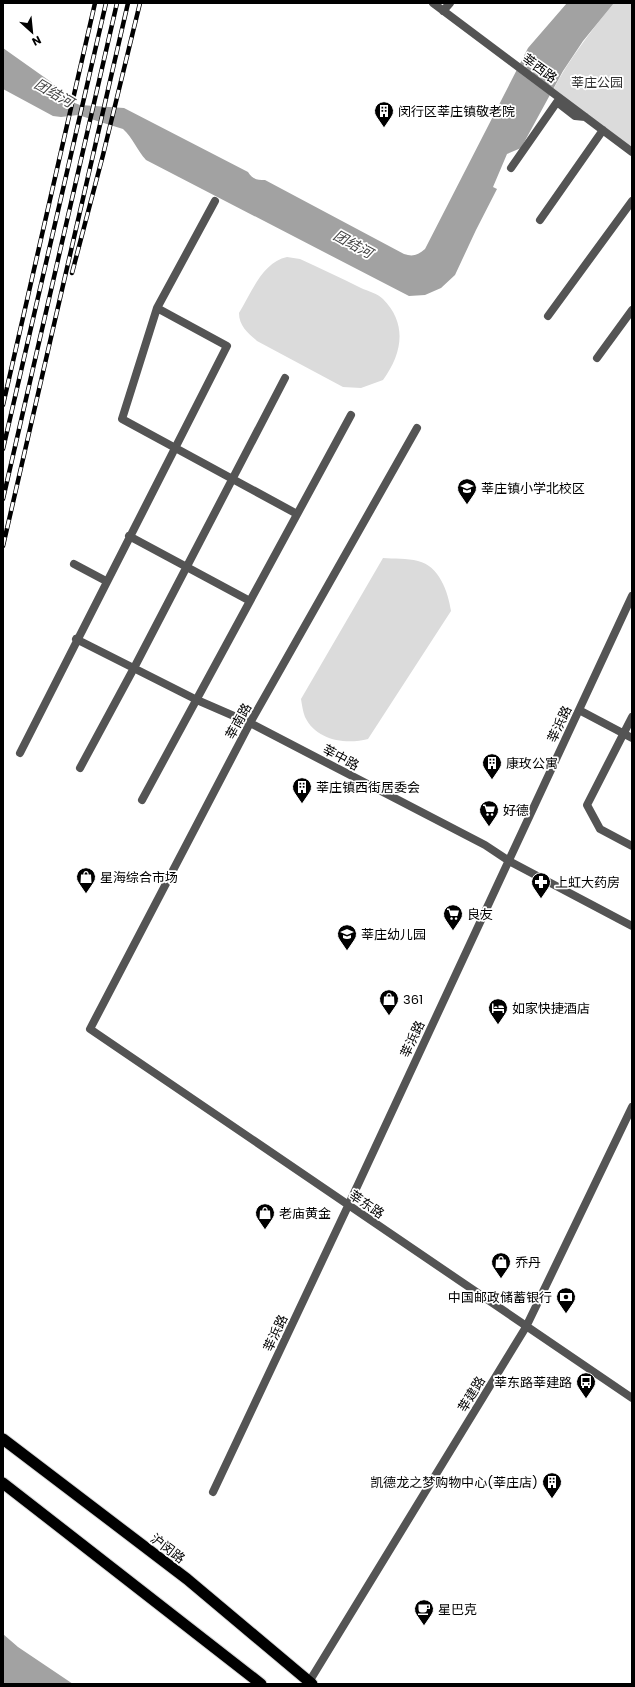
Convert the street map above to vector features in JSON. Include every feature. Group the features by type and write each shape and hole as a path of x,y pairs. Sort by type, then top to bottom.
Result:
{"highway":[{"name":"沪闵路","path":"3,1439 187,1579 311,1683"},
{"path":"3,1482 261,1684"}],"street":[{"name":"莘西路","path":"433,3 632,152"},
{"path":"443,11 450,3"},
{"path":"511,168 557,102 575,116 586,117"},
{"path":"540,220 604,130"},
{"path":"215,201 157,308 122,419 297,514"},
{"path":"548,316 632,201"},
{"path":"20,752 76,639 227,346 157,308"},
{"path":"597,358 630,315"},
{"path":"80,768 134,668 285,378"},
{"path":"142,800 350,415"},
{"name":"莘南路","path":"90,1029 250,723 417,428"},
{"path":"129,536 250,601"},
{"path":"74,564 106,581"},
{"name":"莘浜路","path":"213,1492 579,710 629,610 632,596"},
{"name":"莘中路","path":"76,639 197,700 250,723 632,926"},
{"path":"579,710 632,738"},
{"path":"632,718 587,805 600,829 632,846"},
{"name":"莘东路","path":"90,1029 632,1398"},
{"name":"莘建路","path":"311,1683 526,1327 632,1107"}],"green space":[{"name":"莘庄公园","path":"614,3 632,3 632,152 552,92 581,46"},
{"path":"287,257 300,259 376,294 383,299 391,309 399,329 400,339 395,360 383,380 361,388 343,387 257,341 245,329 239,318 239,313 253,288 271,265 278,260"},
{"path":"383,558 414,560 432,568 445,588 451,611 368,739 359,741 341,741 332,739 316,731 310,725 304,715 301,699"}],"water":[{"name":"团结河","path":"567,3 614,3 583,41 563,71 521,148 507,154 493,187 497,189 455,275 441,288 425,295 409,296 146,160 130,136 123,129 78,115 61,117 53,116 3,89 3,48 51,82 72,102 80,105 124,108 248,172 255,179 265,180 404,254 413,255 418,254 425,249 528,48"},
{"path":"3,1634 18,1647 73,1684 3,1684"}],"railway":[{"path":"3,405 95,3"},
{"path":"3,449 106,3"},
{"path":"3,499 117,3"},
{"path":"3,546 128,3"},
{"path":"72,273 103,155 140,3"}],"place":[{"name":"闵行区莘庄镇敬老院","path":"384,128"},
{"name":"莘庄镇小学北校区","path":"467,505"},
{"name":"康玫公寓","path":"492,780"},
{"name":"莘庄镇西街居委会","path":"302,804"},
{"name":"好德","path":"489,827"},
{"name":"星海综合市场","path":"86,894"},
{"name":"上虹大药房","path":"541,899"},
{"name":"良友","path":"453,931"},
{"name":"莘庄幼儿园","path":"347,951"},
{"name":"361","path":"389,1016"},
{"name":"如家快捷酒店","path":"498,1025"},
{"name":"老庙黄金","path":"265,1230"},
{"name":"乔丹","path":"501,1279"},
{"name":"中国邮政储蓄银行","path":"566,1314"},
{"name":"莘东路莘建路","path":"586,1399"},
{"name":"凯德龙之梦购物中心(莘庄店)","path":"552,1499"},
{"name":"星巴克","path":"424,1626"}]}
